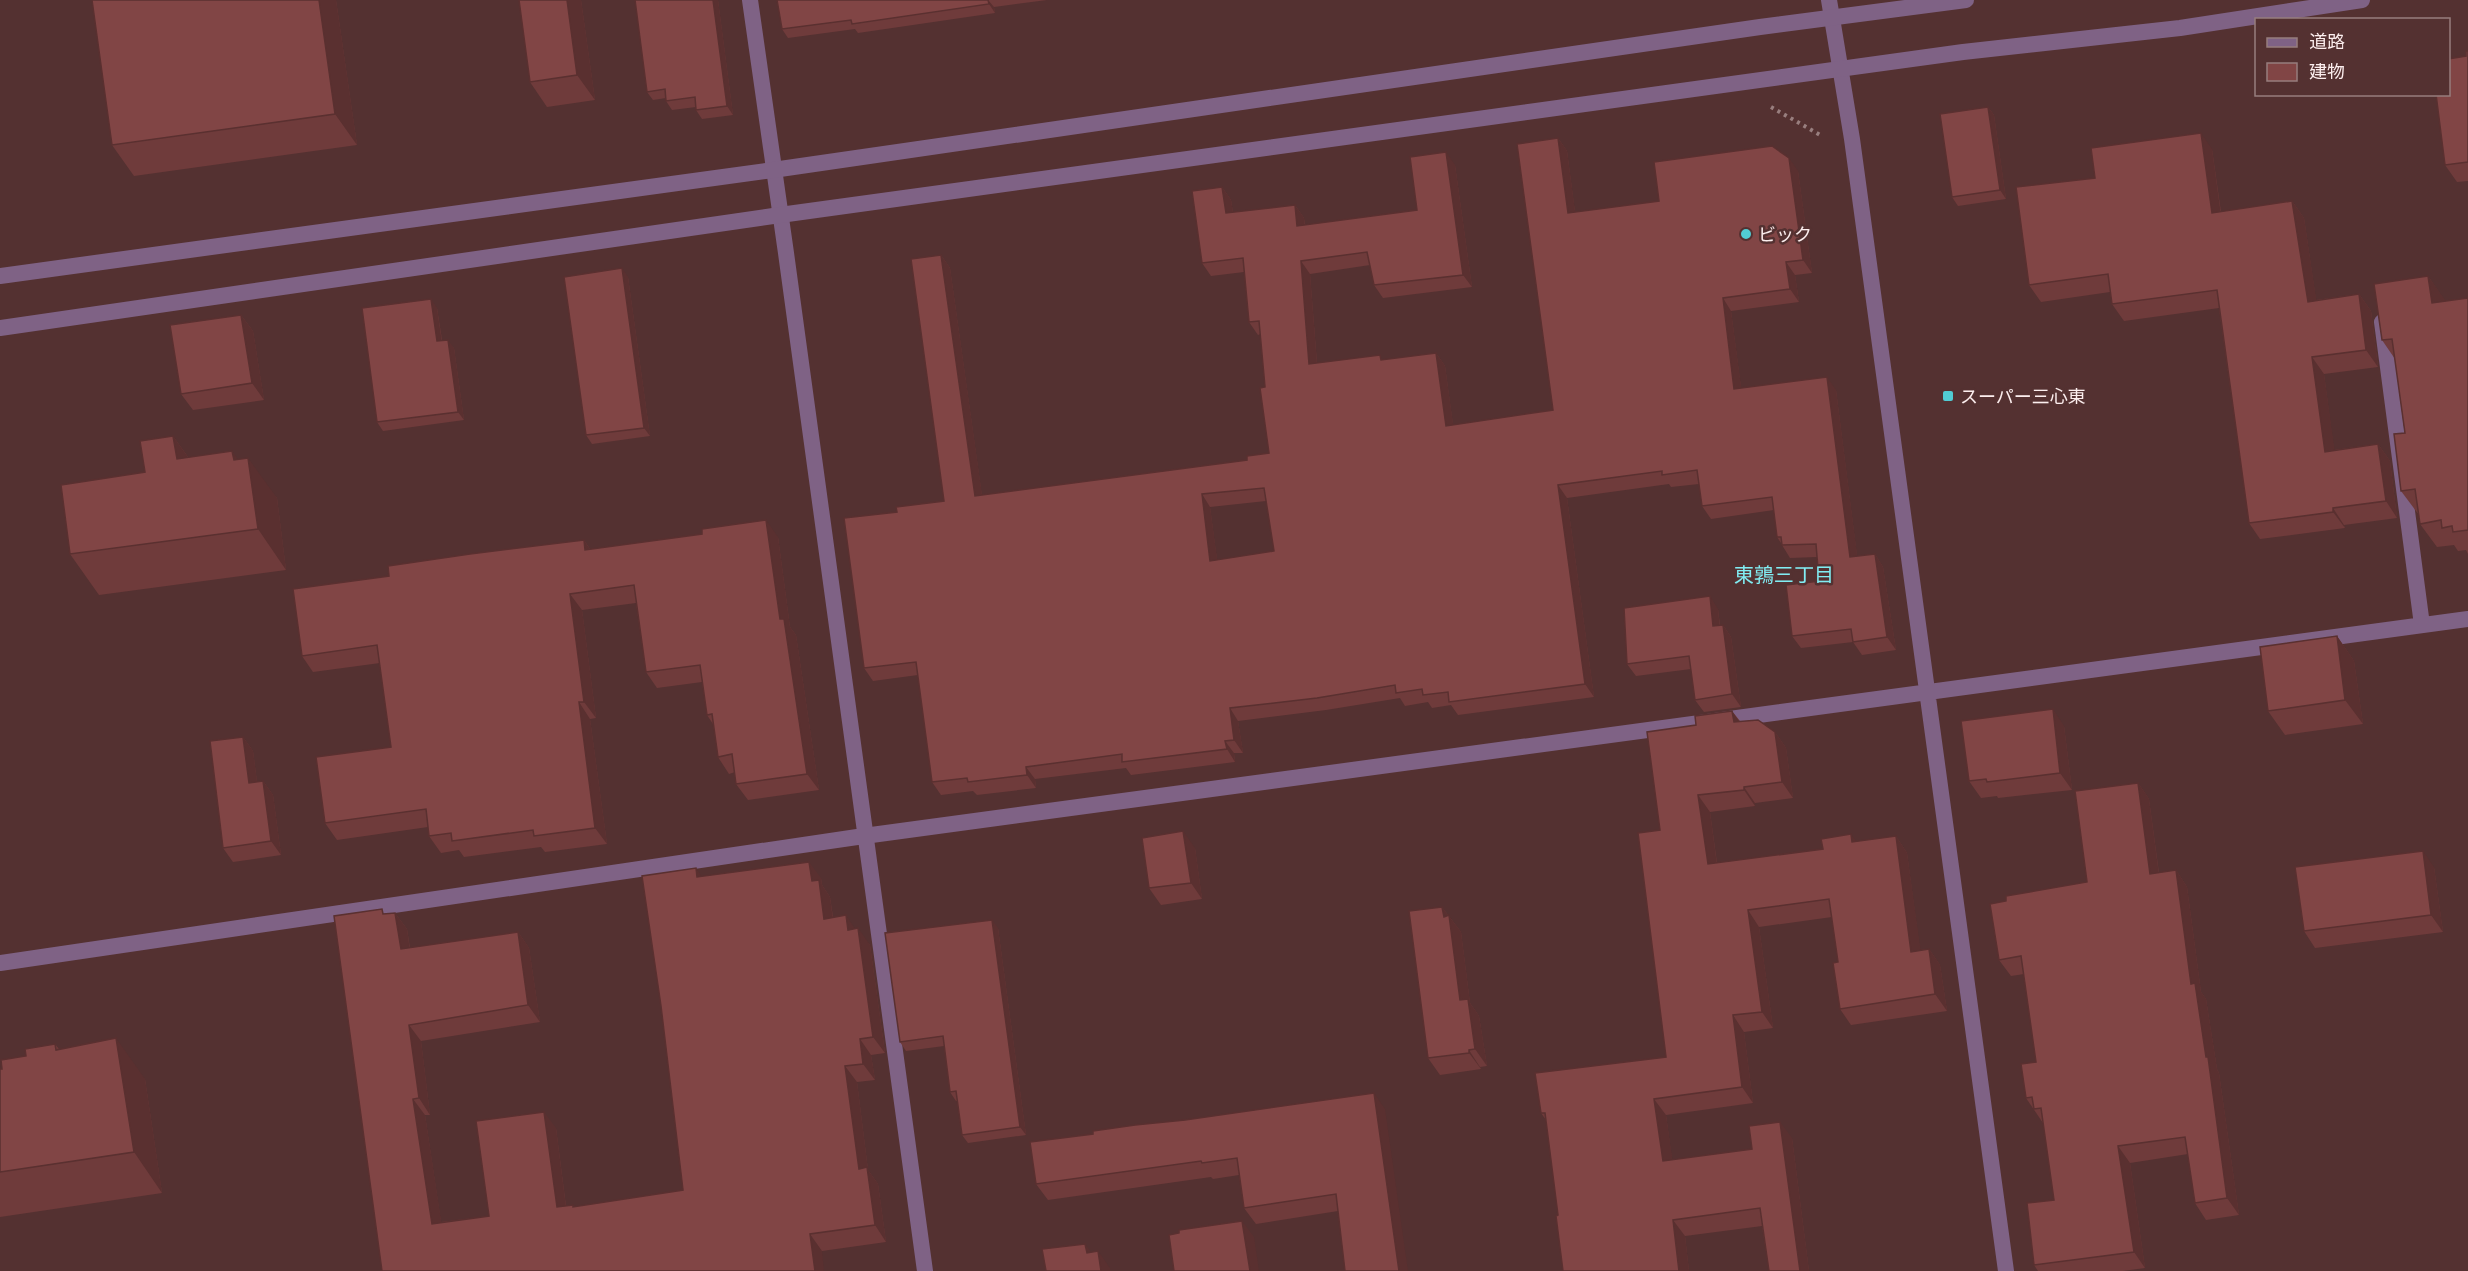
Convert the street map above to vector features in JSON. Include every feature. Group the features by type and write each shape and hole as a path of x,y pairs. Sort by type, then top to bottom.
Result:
{"street":[{"path":"750,0 925,1271"},
{"path":"0,276 773,170 1830,8 1965,0"},
{"path":"0,328 780,215 1963,52 2180,28 2362,0"},
{"path":"1830,8 1842,69 2006,1271"},
{"path":"2380,312 2422,625"},
{"path":"0,963 864,836 1928,690 2468,619"}],"path":[{"path":"1770,106 1824,137"}],"building":[{"path":"92,0 319,0 335,114 112,145"},
{"path":"519,0 567,0 577,75 530,82"},
{"path":"635,0 713,0 727,106 696,110 695,97 666,101 665,89 647,92"},
{"path":"777,0 988,0 989,4 852,24 851,20 782,29"},
{"path":"2466,51 2468,51 2468,162 2445,165 2436,96 2450,96 2450,59 2466,56"},
{"path":"1988,107 2000,190 1952,197 1940,114"},
{"path":"2201,133 2212,213 2292,201 2308,302 2359,294 2366,350 2312,357 2325,452 2378,444 2386,501 2333,508 2333,512 2249,523 2217,290 2112,304 2108,274 2029,285 2016,187 2095,178 2091,148"},
{"path":"1558,138 1568,213 1659,201 1654,162 1772,146 1789,158 1803,260 1786,262 1790,289 1723,298 1734,389 1827,377 1850,557 1875,554 1887,637 1853,642 1851,629 1792,636 1786,585 1819,581 1816,544 1782,545 1781,537 1777,537 1772,497 1702,506 1697,470 1662,475 1662,471 1558,485 1585,684 1449,702 1448,692 1423,695 1422,689 1396,693 1395,685 1317,698 1230,708 1234,740 1225,741 1227,749 1122,762 1122,754 1026,767 1027,775 968,782 967,778 932,782 916,662 864,668 844,518 897,512 896,507 944,501 911,259 941,255 975,496 1247,460 1247,456 1269,453 1260,388 1265,387 1259,321 1249,322 1243,258 1202,263 1192,191 1222,187 1226,213 1295,205 1297,226 1417,210 1410,157 1446,152 1463,275 1374,285 1367,252 1301,261 1309,364 1380,355 1381,360 1436,353 1446,426 1553,410 1517,144","holes":["1264,488 1274,551 1210,561 1202,494"]},
{"path":"622,268 644,428 586,435 564,277"},
{"path":"2428,276 2432,303 2468,298 2468,530 2453,532 2452,526 2442,528 2441,520 2420,524 2415,489 2401,491 2394,434 2405,433 2392,339 2382,340 2374,284"},
{"path":"431,299 437,341 448,340 458,412 377,422 362,308"},
{"path":"241,315 252,383 181,394 170,325"},
{"path":"173,436 177,459 232,451 234,460 248,458 258,529 70,554 61,485 145,472 140,441"},
{"path":"766,520 780,619 784,619 807,774 736,784 732,754 718,757 712,714 707,715 700,665 646,672 634,585 570,594 584,702 579,702 595,828 534,836 533,830 452,841 451,833 429,836 426,809 325,823 316,757 391,747 377,645 302,656 293,589 389,576 388,566 470,554 584,540 585,550 702,534 702,529"},
{"path":"1710,596 1713,626 1723,625 1732,694 1695,700 1689,656 1627,664 1624,608"},
{"path":"2337,636 2345,700 2268,711 2260,647"},
{"path":"2053,709 2060,773 1987,782 1986,779 1969,781 1961,721"},
{"path":"1732,711 1734,722 1758,720 1775,732 1782,782 1744,787 1744,790 1698,795 1708,864 1823,849 1821,839 1851,834 1852,842 1896,836 1911,952 1929,949 1935,994 1840,1009 1833,963 1838,962 1829,899 1748,910 1762,1012 1733,1015 1742,1087 1654,1099 1663,1161 1752,1149 1749,1126 1780,1122 1800,1271 1769,1271 1760,1208 1673,1220 1679,1271 1563,1271 1545,1113 1541,1113 1535,1073 1666,1057 1638,833 1660,830 1647,732 1696,725 1695,716"},
{"path":"243,737 249,783 263,781 271,841 223,848 210,741"},
{"path":"2138,783 2150,874 2176,870 2191,984 2195,983 2206,1057 2208,1057 2227,1198 2195,1203 2185,1137 2118,1146 2134,1252 2034,1265 2027,1203 2054,1200 2041,1108 2034,1109 2032,1097 2026,1098 2021,1064 2036,1062 2021,956 1999,960 1990,904 2006,901 2006,896 2087,882 2075,791"},
{"path":"1183,831 1191,883 1149,888 1142,838"},
{"path":"2423,851 2431,915 2304,931 2295,867"},
{"path":"809,862 812,881 819,880 824,919 846,915 848,930 858,928 873,1037 860,1039 863,1064 845,1066 859,1169 867,1167 875,1225 810,1234 815,1271 382,1271 334,916 382,909 383,914 395,913 401,949 518,932 528,1005 409,1025 419,1098 413,1099 432,1224 489,1216 476,1121 544,1112 557,1207 573,1205 573,1207 683,1190 661,1006 642,876 696,868 697,877"},
{"path":"1442,907 1444,917 1449,915 1460,1000 1468,999 1475,1049 1469,1050 1469,1053 1428,1058 1409,911"},
{"path":"992,920 1020,1127 962,1135 956,1091 950,1092 943,1036 900,1042 885,933"},
{"path":"116,1038 134,1152 0,1172 1,1060 26,1056 25,1049 55,1044 56,1050"},
{"path":"1374,1093 1399,1271 1345,1271 1336,1194 1244,1208 1237,1158 1036,1184 1030,1142 1093,1134 1093,1131 1135,1125"},
{"path":"1242,1221 1250,1271 1174,1271 1169,1235 1179,1233 1179,1230"},
{"path":"1085,1244 1087,1253 1098,1251 1101,1271 1046,1271 1042,1249"}],"place":[{"name":"ビック","path":"1746,234"},
{"name":"スーパー三心東","path":"1948,396"}],"district":[{"name":"東鶉三丁目","path":"1784,574"}]}
